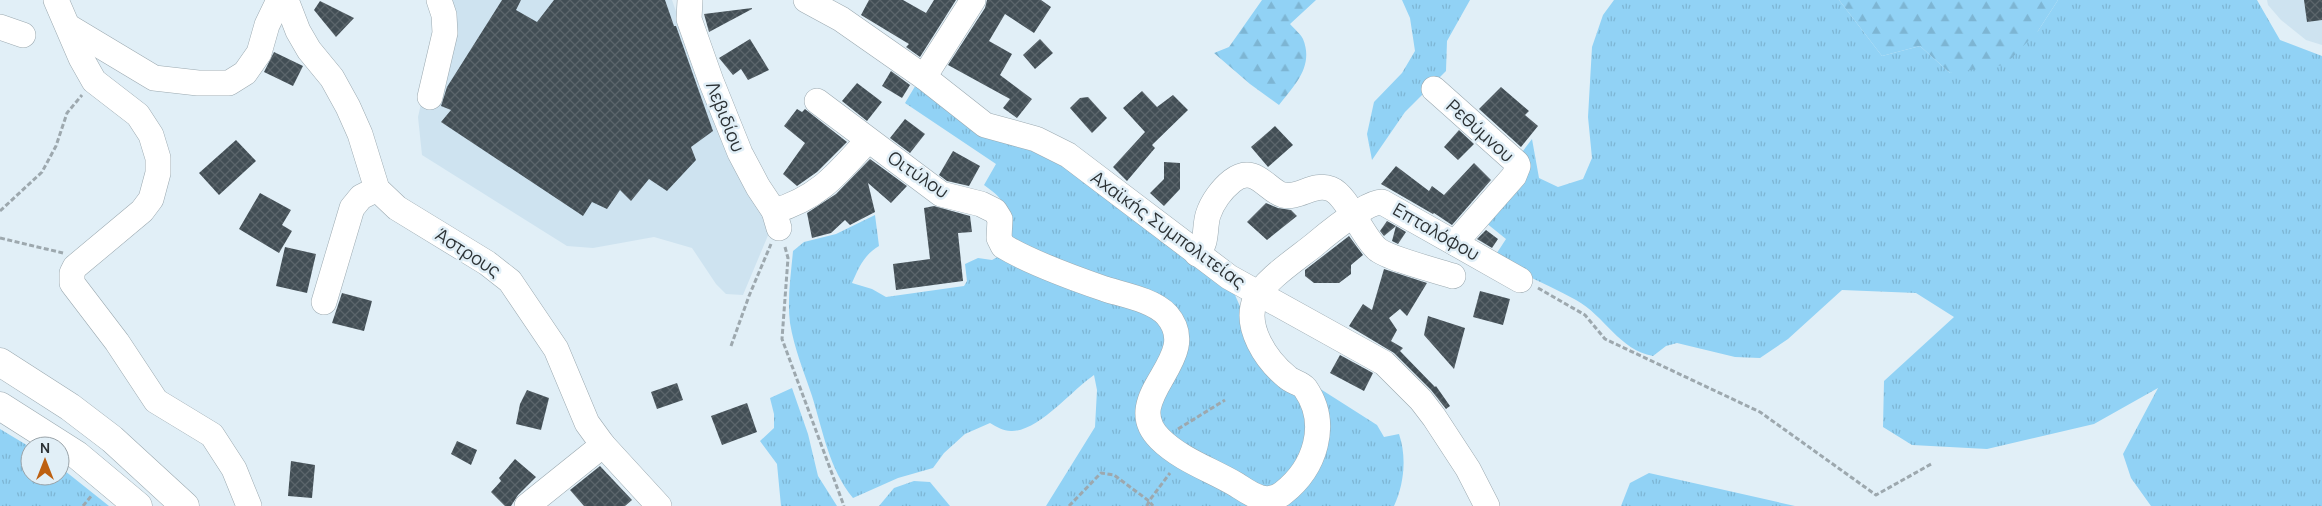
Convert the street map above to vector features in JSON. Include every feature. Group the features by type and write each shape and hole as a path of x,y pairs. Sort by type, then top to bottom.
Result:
{"main road":[{"path":"0,362 70,407 112,439 185,506"},
{"path":"0,406 77,455 138,506"}],"street":[{"path":"56,0 81,58 94,81 138,115 146,124 155,145 158,173 152,199 142,211 75,267 71,280 78,293 118,342 156,401 212,435 234,469 249,506"},
{"path":"69,27 154,78 198,83 229,83 245,73 259,53 267,25 279,0"},
{"name":"Άστρους","path":"286,0 298,31 332,78 348,107 360,134 377,189 397,208 488,263 510,280 556,349 587,423 602,445 660,506"},
{"path":"430,96 445,33 444,15 439,0"},
{"name":"Λεβιδίου","path":"690,0 688,12 690,25 724,114 748,171 776,219"},
{"name":"Αχαϊκής Συμπολιτείας","path":"806,0 840,19 924,76 985,125 1036,139 1068,155 1229,278 1363,349 1392,369 1421,400 1443,430 1468,469 1487,506"},
{"path":"924,76 973,0"},
{"path":"0,27 24,35"},
{"name":"Ρεθύμνου","path":"1434,90 1517,163 1518,166 1514,176 1455,243"},
{"name":"Οιτύλου","path":"817,101 941,194 981,204 995,211 1000,219 998,238 1003,246 1083,280 1151,305 1167,316 1175,332 1175,349 1170,364 1154,390 1147,408 1149,424 1160,440"},
{"path":"776,219 816,193 868,140"},
{"path":"1197,254 1204,244 1208,216 1213,202 1232,181 1240,177 1258,178 1284,195 1294,195 1315,188 1331,189 1340,196 1362,231 1381,252 1452,276"},
{"path":"324,302 352,208 361,197 377,189"},
{"name":"Επταλόφου","path":"1259,293 1323,237 1372,204 1382,202 1520,280"},
{"path":"1160,440 1182,456 1216,473 1254,496 1268,500 1277,497 1288,489 1314,451 1319,423 1312,402 1303,386 1287,378 1255,336 1252,314 1259,293"},
{"path":"527,506 602,445"}],"path":[{"path":"0,211 42,172 56,146 67,113 94,81"},
{"path":"731,346 776,219"},
{"path":"776,219 788,258 782,339 844,506"},
{"path":"0,238 85,258"},
{"path":"1520,280 1547,291 1585,315 1605,339 1760,412 1876,495 1933,463"},
{"path":"1160,440 1225,400"},
{"path":"1147,506 1182,456"},
{"path":"1069,506 1101,473 1114,475 1153,506"}],"shaded area":[{"path":"430,0 672,0 701,84 767,215 769,233 743,295 726,294 716,284 692,248 654,237 593,248 567,246 422,155 418,117 436,38"},
{"path":"2267,0 2322,0 2322,45 2306,40 2281,20 2268,5"}],"green space":[{"path":"1262,0 1316,0 1290,24 1303,39 1306,58 1297,82 1279,105 1250,84 1214,53 1229,47"},
{"path":"1402,0 1470,0 1447,41 1446,71 1405,112 1372,160 1367,134 1374,102 1402,73 1415,51 1410,18"},
{"path":"1614,0 1839,0 1882,56 1920,46 1950,73 2038,31 2058,0 2257,0 2280,40 2322,56 2322,506 2151,506 2131,478 2123,454 2158,388 2094,424 1987,449 1912,445 1883,427 1884,381 1954,317 1916,293 1842,290 1788,339 1760,358 1735,357 1677,343 1666,346 1653,356 1641,353 1621,340 1576,300 1493,259 1506,239 1475,214 1532,139 1539,178 1558,187 1583,179 1592,158 1588,117 1592,47 1603,15"},
{"path":"1839,0 2058,0 2038,31 2005,65 1950,73 1920,46 1882,56"},
{"path":"920,78 1033,144 1214,277 1235,295 1242,311 1300,376 1377,425 1384,437 1399,434 1404,461 1400,489 1394,506 1046,506 1095,427 1097,390 1094,375 1032,425 1011,431 1003,430 990,423 965,434 944,453 933,468 898,478 853,498 832,462 790,323 789,305 793,251 804,242 836,234 875,215 879,246 866,257 852,283 872,289 886,297 964,286 967,281 965,264 978,258 992,260 1003,254 1181,330 1005,241 1005,208 999,198 984,185 996,164 905,103"},
{"path":"792,388 808,434 818,476 837,506 781,506 777,464 760,441 774,428 774,414 770,398"},
{"path":"0,429 20,441 20,486 70,486 70,475 109,506 0,506"},
{"path":"1649,473 1795,506 1621,506 1630,483"},
{"path":"914,481 930,482 950,506 879,506 894,488"}],"building":[{"path":"502,0 521,0 516,10 537,22 554,0 665,0 713,131 691,147 696,160 667,191 649,179 631,201 620,190 607,209 592,202 583,216 441,122 451,110 441,106 447,87"},
{"path":"869,0 903,0 926,13 934,0 956,0 920,57 906,47 909,44 861,15"},
{"path":"987,0 1041,0 1051,7 1034,33 1005,14 989,41 1012,54 1000,75 1032,99 1017,118 1003,108 1010,99 948,65 985,8"},
{"path":"2304,0 2322,0 2322,20 2307,22"},
{"path":"320,1 354,18 336,37 314,10"},
{"path":"752,9 709,32 704,14"},
{"path":"750,39 769,70 748,80 741,69 733,75 719,58"},
{"path":"1040,39 1053,53 1035,69 1023,55"},
{"path":"274,52 303,66 293,86 264,72"},
{"path":"891,71 910,85 902,98 882,86"},
{"path":"857,83 882,102 867,121 842,101"},
{"path":"1501,87 1529,111 1525,115 1538,126 1521,147 1479,109"},
{"path":"1142,91 1157,107 1173,95 1188,110 1152,145 1155,148 1127,181 1113,167 1145,132 1123,108"},
{"path":"1088,97 1107,118 1092,133 1070,108 1080,98"},
{"path":"797,109 802,112 805,109 847,142 817,172 797,186 783,174 805,143 784,126"},
{"path":"905,119 925,134 910,153 890,138"},
{"path":"1275,126 1293,145 1268,167 1251,147"},
{"path":"1459,130 1474,144 1458,160 1444,147"},
{"path":"236,140 256,161 219,195 199,173"},
{"path":"953,151 980,166 969,186 947,181 939,175"},
{"path":"870,159 907,186 891,203 868,183 875,212 850,225 845,220 831,233 812,238 807,213 836,194"},
{"path":"1164,162 1180,163 1180,189 1164,206 1150,193 1164,179"},
{"path":"1474,163 1491,180 1452,225 1381,184 1396,166 1429,191 1432,186 1444,195"},
{"path":"260,193 291,210 282,225 292,231 279,253 239,229"},
{"path":"1266,203 1278,208 1291,210 1297,216 1267,240 1247,222"},
{"path":"934,206 970,216 972,232 958,233 963,281 896,290 893,264 930,259 924,208"},
{"path":"1387,221 1396,226 1384,236 1380,231"},
{"path":"1396,226 1406,232 1398,244 1392,241"},
{"path":"1486,230 1498,239 1492,248 1477,239"},
{"path":"1349,236 1363,255 1351,265 1351,274 1339,283 1314,283 1305,276 1305,270"},
{"path":"285,247 316,254 307,293 276,286"},
{"path":"1384,269 1427,283 1407,316 1400,309 1389,318 1397,330 1391,341 1403,348 1400,351 1436,386 1450,406 1446,409 1431,390 1394,353 1349,326 1363,304 1372,310"},
{"path":"1480,291 1510,299 1503,325 1473,317"},
{"path":"342,293 372,301 364,331 332,323"},
{"path":"1428,316 1465,328 1454,369 1424,335"},
{"path":"1340,355 1373,373 1364,391 1330,373"},
{"path":"677,383 683,400 657,409 651,392"},
{"path":"527,390 549,398 541,430 516,424 520,404"},
{"path":"747,403 757,432 722,445 711,416"},
{"path":"457,441 477,450 471,465 451,454"},
{"path":"515,459 536,477 518,495 511,506 505,506 491,492 501,481 499,478"},
{"path":"291,461 315,465 312,498 288,496"},
{"path":"600,466 632,500 625,506 584,506 570,490"}]}
